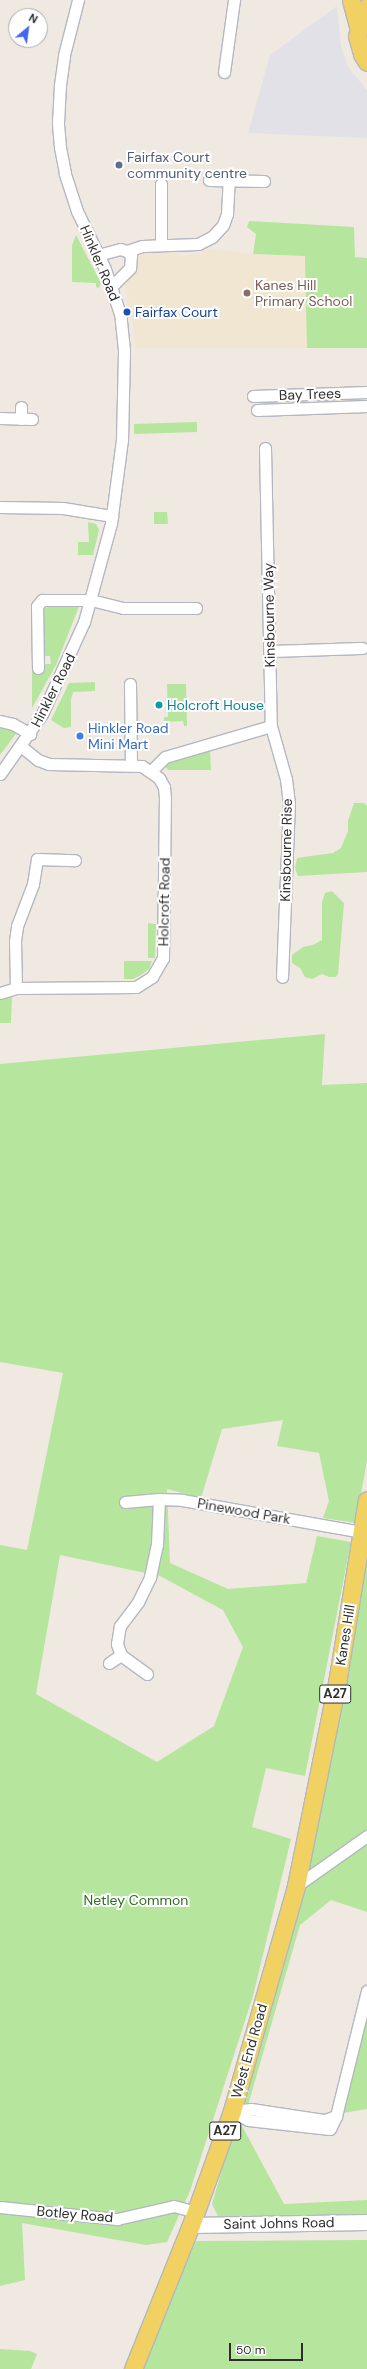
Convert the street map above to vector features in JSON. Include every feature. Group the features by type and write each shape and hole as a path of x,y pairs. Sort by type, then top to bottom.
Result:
{"main road":[{"path":"352,0 358,26 358,45 367,62"},
{"path":"358,26 367,7"},
{"name":"Kanes Hill","path":"296,1886 338,1677 367,1500"},
{"name":"West End Road","path":"133,2369 193,2218 232,2111 296,1886"},
{"name":"Saint Johns Road","path":"193,2218 367,2222"}],"street":[{"name":"Hinkler Road","path":"0,774 30,734 56,687 76,644 92,600 112,516 122,440 124,350 120,314 112,286 77,211 65,173 59,141 60,85 64,55 78,0"},
{"path":"224,72 234,0"},
{"path":"209,180 264,182"},
{"path":"127,251 142,246 198,244 212,238 223,225 227,214 229,180"},
{"path":"161,184 162,245"},
{"path":"98,255 120,249 127,251 131,255 130,268 112,286"},
{"name":"Bay Trees","path":"253,396 367,392"},
{"path":"258,410 367,406"},
{"path":"21,407 21,419"},
{"path":"0,418 32,419"},
{"name":"Kinsbourne Way","path":"265,448 271,726"},
{"path":"0,507 63,508 112,516"},
{"name":"Hinkler Road","path":"41,663 37,606 40,602 42,600 92,600"},
{"path":"92,600 124,608 196,608"},
{"path":"270,651 362,648"},
{"path":"130,684 132,765"},
{"path":"0,721 12,724 30,734"},
{"path":"21,746 38,760 49,764 132,765 142,766 150,770 165,757 271,726"},
{"name":"Kinsbourne Rise","path":"271,726 286,779 289,803 282,977"},
{"name":"Holcroft Road","path":"0,993 16,988 130,988 144,983 152,977 163,958 165,798 162,783 150,770"},
{"path":"16,988 15,941 17,926 32,884 37,859 75,860"},
{"path":"147,1674 121,1655 117,1644 120,1626 138,1602 150,1578 157,1545 159,1499"},
{"name":"Pinewood Park","path":"126,1502 159,1499 182,1500 361,1532"},
{"path":"108,1663 121,1655"},
{"path":"296,1886 367,1836"},
{"path":"232,2111 251,2109 325,2120 336,2116 367,1991"},
{"name":"Botley Road","path":"0,2207 117,2219 174,2206 193,2218"}],"shaded area":[{"path":"337,6 341,46 348,67 367,90 367,138 248,133 270,55"},
{"name":"Kanes Hill Primary School","path":"203,249 266,255 367,258 367,348 135,348 134,328 125,285 134,274 140,255 145,252 173,252 180,256 203,253"}],"green space":[{"path":"249,221 354,227 355,257 367,258 367,348 307,348 305,256 253,254 256,234 247,227"},
{"path":"76,235 101,283 99,288 96,287 96,283 72,282 72,245"},
{"path":"197,422 197,432 134,434 134,424"},
{"path":"154,512 167,512 168,524 154,524"},
{"path":"88,522 96,524 99,530 93,555 78,555 78,542 89,542"},
{"path":"54,604 80,604 56,665 32,708 32,669 41,669 41,664 51,664 50,656 41,656 42,610"},
{"path":"95,682 95,691 73,692 71,700 71,727 64,728 51,720 69,683"},
{"path":"167,684 186,684 187,726 184,726 183,721 164,722 164,717 168,717"},
{"path":"0,724 18,731 0,755"},
{"path":"210,749 211,770 168,770 164,765"},
{"path":"354,803 364,803 367,806 367,872 298,876 295,868 297,858 333,853 341,848 348,831 348,821"},
{"path":"332,891 344,903 338,974 336,977 329,977 322,974 312,979 305,977 300,968 292,963 292,955 303,947 313,945 322,940 322,902 325,893"},
{"path":"148,923 156,924 155,958 148,958"},
{"path":"124,961 152,961 149,969 141,975 133,979 124,979"},
{"path":"12,994 11,1023 0,1023 0,999"},
{"name":"Netley Common","path":"325,1034 322,1085 367,1083 367,1460 356,1523 323,1518 329,1501 319,1453 277,1446 283,1420 222,1429 201,1498 167,1489 170,1563 228,1589 306,1583 317,1536 351,1542 305,1776 266,1768 252,1827 291,1839 253,1996 190,2191 167,2242 146,2245 22,2223 25,2280 0,2286 0,1545 27,1550 63,1373 0,1362 0,1064","holes":["60,1555 160,1576 223,1610 243,1647 214,1726 157,1762 36,1694"]},
{"path":"367,1550 367,1912 331,1900 300,1925 242,2126 284,2204 367,2200 367,2216 219,2218 212,2204 236,2121"},
{"path":"367,2011 367,2109 343,2113"},
{"path":"367,2240 367,2369 140,2369 196,2241"},
{"path":"0,2349 30,2351 37,2354 31,2369 0,2369"}],"place":[{"name":"Fairfax Court community centre","path":"119,165"},
{"name":"Kanes Hill Primary School","path":"247,293"},
{"name":"Fairfax Court","path":"127,312"},
{"name":"Holcroft House","path":"159,705"},
{"name":"Hinkler Road Mini Mart","path":"80,736"}]}
